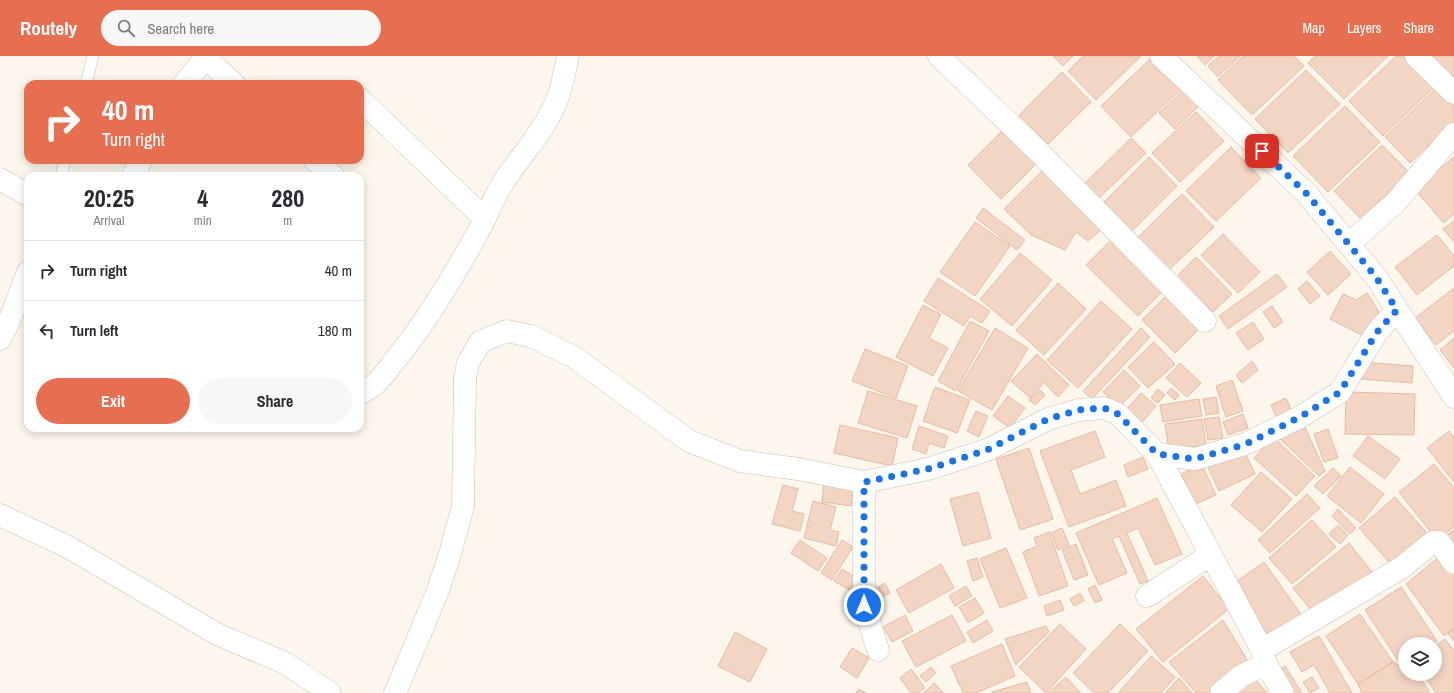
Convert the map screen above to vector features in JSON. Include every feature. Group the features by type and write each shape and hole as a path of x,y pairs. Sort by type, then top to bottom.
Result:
{"street":[{"path":"364,392 386,375 399,355 415,336 429,312 459,268 504,182 542,127 558,97 568,56"},
{"path":"939,56 1039,152 1205,322"},
{"path":"1161,56 1307,194 1376,277 1454,397"},
{"path":"1416,56 1454,92"},
{"path":"187,80 206,57 230,80"},
{"path":"364,103 485,219"},
{"path":"1349,244 1396,202 1454,134"},
{"path":"320,164 329,172"},
{"path":"0,179 24,193"},
{"path":"3,328 24,281"},
{"path":"1157,454 1195,459 1246,444 1300,417 1340,392 1377,332 1397,310"},
{"path":"395,693 439,586 450,554 463,506 465,378 468,363 480,342 507,331 531,336 574,357 689,441 740,461 798,469 864,482 928,469 987,450 1048,419 1079,410 1104,408 1118,414 1157,454 1283,693"},
{"path":"864,482 864,605 878,650"},
{"path":"0,515 68,547 217,634 285,663 330,693"},
{"path":"1221,693 1264,657 1401,568 1434,542 1439,542 1442,545 1454,563"},
{"path":"1147,596 1210,555"}],"lane":[{"path":"87,80 93,56"}],"building":[{"path":"1053,56 1073,56 1063,66"},
{"path":"1083,56 1141,56 1096,100 1068,71"},
{"path":"1197,56 1214,56 1205,65"},
{"path":"1219,56 1240,56 1218,77 1208,66"},
{"path":"1243,56 1294,56 1304,66 1252,115 1218,80"},
{"path":"1315,56 1388,56 1344,99 1308,63"},
{"path":"1396,56 1404,56 1434,87 1383,136 1349,101"},
{"path":"1421,56 1454,56 1454,77 1451,80"},
{"path":"1150,59 1180,90 1131,137 1101,106"},
{"path":"1306,70 1340,104 1288,153 1255,119"},
{"path":"1062,72 1091,102 1048,144 1019,115"},
{"path":"1437,87 1454,104 1454,121 1410,163 1385,137"},
{"path":"1185,88 1201,104 1175,129 1159,113"},
{"path":"1345,106 1380,142 1328,192 1293,156"},
{"path":"1196,112 1224,141 1180,182 1152,153"},
{"path":"1004,129 1037,163 1001,199 968,165"},
{"path":"1131,138 1146,153 1098,199 1083,185"},
{"path":"1382,145 1409,172 1361,219 1334,191"},
{"path":"1231,147 1261,178 1216,221 1186,191"},
{"path":"1149,157 1177,186 1132,231 1104,202"},
{"path":"1454,157 1454,214 1444,223 1415,190"},
{"path":"1043,170 1103,228 1088,241 1076,232 1065,250 1031,235 1004,209"},
{"path":"1182,194 1214,227 1169,270 1137,238"},
{"path":"983,208 1025,240 1017,250 976,218"},
{"path":"1454,221 1454,242 1443,229"},
{"path":"975,222 1010,246 975,296 940,272"},
{"path":"1223,234 1260,272 1238,293 1201,255"},
{"path":"1437,235 1454,256 1454,266 1417,295 1395,267"},
{"path":"1115,236 1167,287 1138,316 1086,265"},
{"path":"1330,251 1351,274 1328,295 1307,272"},
{"path":"1020,253 1052,280 1012,326 980,299"},
{"path":"1196,257 1232,294 1213,312 1178,275"},
{"path":"1277,274 1287,287 1228,329 1219,316"},
{"path":"938,278 990,311 982,323 970,316 964,326 924,301"},
{"path":"1307,281 1320,296 1310,304 1298,289"},
{"path":"1058,283 1086,309 1044,355 1016,330"},
{"path":"1454,288 1454,331 1436,345 1415,318"},
{"path":"1170,292 1203,325 1175,353 1142,320"},
{"path":"1367,293 1379,312 1366,337 1330,319 1343,294 1356,300"},
{"path":"1101,301 1132,329 1078,388 1047,360"},
{"path":"923,305 941,314 929,338 948,348 933,376 896,357"},
{"path":"1272,306 1283,322 1274,328 1263,312"},
{"path":"970,321 989,331 956,391 938,381"},
{"path":"1253,322 1264,339 1248,350 1236,333"},
{"path":"995,328 1028,348 992,410 958,391"},
{"path":"1141,328 1150,337 1092,399 1083,391"},
{"path":"1454,338 1454,368 1440,350"},
{"path":"1154,342 1175,364 1148,388 1128,367"},
{"path":"865,349 908,366 896,398 852,381"},
{"path":"1037,354 1069,385 1058,397 1044,383 1030,398 1011,381"},
{"path":"1252,361 1258,370 1242,383 1236,375"},
{"path":"1362,362 1413,366 1412,383 1361,379"},
{"path":"1180,363 1201,383 1187,397 1166,378"},
{"path":"1124,370 1140,386 1119,407 1103,392"},
{"path":"1232,380 1243,411 1226,417 1216,386"},
{"path":"935,387 970,400 957,433 923,421"},
{"path":"1171,388 1179,395 1175,400 1167,393"},
{"path":"1158,389 1165,395 1158,403 1151,398"},
{"path":"1040,390 1045,395 1035,405 1029,400"},
{"path":"868,391 917,406 907,438 858,423"},
{"path":"1346,392 1415,394 1414,435 1345,434"},
{"path":"1141,393 1156,406 1139,426 1123,413"},
{"path":"1008,396 1025,408 1010,428 993,416"},
{"path":"1216,397 1219,413 1206,415 1203,399"},
{"path":"1286,398 1293,414 1278,421 1271,405"},
{"path":"1199,399 1202,416 1163,422 1160,405"},
{"path":"976,411 988,416 979,437 967,431"},
{"path":"1243,414 1248,428 1228,435 1223,422"},
{"path":"1219,417 1223,438 1208,440 1204,419"},
{"path":"1202,419 1206,445 1169,450 1165,424"},
{"path":"1303,423 1325,471 1319,476 1277,436"},
{"path":"840,425 898,438 892,466 834,453"},
{"path":"919,426 948,436 944,448 929,443 926,454 912,449"},
{"path":"1328,429 1338,458 1324,462 1314,434"},
{"path":"1095,431 1105,457 1071,470 1080,494 1116,480 1126,506 1069,527 1040,451"},
{"path":"1449,431 1454,437 1454,482 1427,448"},
{"path":"1368,436 1400,459 1385,479 1353,456"},
{"path":"1273,437 1315,476 1296,496 1254,458"},
{"path":"1029,448 1053,519 1020,530 996,459"},
{"path":"1243,448 1255,474 1219,491 1207,465"},
{"path":"1143,457 1148,469 1128,477 1124,465"},
{"path":"1434,464 1454,488 1454,527 1437,540 1399,492"},
{"path":"1202,465 1216,495 1195,504 1181,474"},
{"path":"1350,467 1384,494 1361,523 1327,496"},
{"path":"1333,468 1341,476 1323,494 1314,486"},
{"path":"1261,472 1292,499 1262,532 1231,505"},
{"path":"824,481 854,486 851,506 822,502"},
{"path":"783,485 798,489 792,511 804,514 800,531 772,524"},
{"path":"978,492 991,538 963,546 950,499"},
{"path":"1307,494 1320,508 1270,553 1258,540"},
{"path":"1395,497 1432,539 1396,570 1359,528"},
{"path":"1157,498 1182,554 1155,565 1138,528 1127,533 1148,581 1140,584 1119,536 1112,539 1127,573 1099,585 1076,533"},
{"path":"813,501 836,507 830,530 839,532 836,546 804,538"},
{"path":"1338,509 1356,528 1350,534 1332,516"},
{"path":"1312,520 1336,547 1292,584 1269,558"},
{"path":"1338,525 1348,535 1340,544 1329,534"},
{"path":"1062,528 1069,545 1058,550 1051,533"},
{"path":"1454,530 1454,559 1440,540"},
{"path":"1049,532 1068,586 1039,596 1023,552 1037,546 1034,538"},
{"path":"800,540 827,558 818,571 791,553"},
{"path":"842,540 853,547 832,580 821,573"},
{"path":"1349,543 1372,572 1316,616 1293,588"},
{"path":"1076,544 1088,575 1074,580 1062,550"},
{"path":"1006,548 1027,598 1000,608 980,559"},
{"path":"1440,556 1454,576 1454,628 1444,636 1406,584"},
{"path":"977,558 983,577 973,581 967,561"},
{"path":"1264,562 1305,620 1273,642 1233,584"},
{"path":"941,564 954,588 909,613 896,590"},
{"path":"842,569 860,580 853,592 834,581"},
{"path":"1203,576 1229,609 1163,662 1136,629"},
{"path":"885,583 890,593 882,597 877,588"},
{"path":"1095,585 1102,600 1095,603 1088,589"},
{"path":"966,586 972,596 955,606 949,596"},
{"path":"1401,587 1434,637 1398,637 1398,660 1365,610"},
{"path":"1080,593 1084,601 1074,606 1070,599"},
{"path":"975,598 984,613 968,623 959,607"},
{"path":"1060,600 1064,610 1047,616 1044,606"},
{"path":"1360,614 1393,662 1358,684 1326,636"},
{"path":"905,615 913,631 892,642 883,627"},
{"path":"952,615 966,641 916,667 902,641"},
{"path":"987,620 993,631 973,643 967,632"},
{"path":"1223,620 1249,663 1209,693 1196,693 1169,662"},
{"path":"1060,624 1086,649 1046,693 1019,667"},
{"path":"1120,624 1148,651 1108,693 1094,693 1073,673"},
{"path":"1046,626 1049,632 1016,665 1005,639"},
{"path":"1454,628 1454,641 1448,633"},
{"path":"735,632 767,649 750,682 718,666"},
{"path":"1319,636 1352,693 1330,693 1314,665 1302,672 1290,652"},
{"path":"1445,639 1454,651 1454,693 1436,693 1428,681 1442,681 1442,641"},
{"path":"1002,644 1015,676 976,693 963,693 951,666"},
{"path":"852,648 869,658 857,678 840,667"},
{"path":"1151,656 1175,677 1161,693 1118,693"},
{"path":"1393,662 1398,665 1398,681 1422,681 1430,693 1362,693 1358,684"},
{"path":"1285,666 1302,693 1288,693 1276,672"},
{"path":"931,667 936,673 926,682 920,676"},
{"path":"911,669 925,688 918,693 911,693 900,678"},
{"path":"1066,677 1081,693 1048,693"},
{"path":"1254,677 1267,693 1235,693"},
{"path":"1312,677 1319,688 1310,693 1303,682"},
{"path":"1179,678 1192,693 1165,693"},
{"path":"1027,682 1031,693 992,693 992,692"},
{"path":"934,683 944,693 924,693"},
{"path":"859,689 866,693 856,693"}],"route":[{"path":"864,605 864,482 928,469 987,450 1048,419 1079,410 1104,408 1118,414 1157,454 1195,459 1246,444 1300,417 1340,392 1377,332 1397,310 1376,277 1307,194 1262,151"}]}
